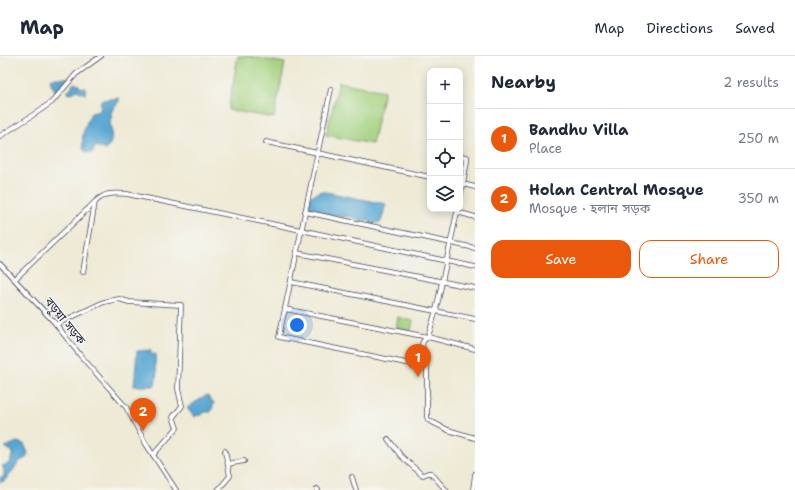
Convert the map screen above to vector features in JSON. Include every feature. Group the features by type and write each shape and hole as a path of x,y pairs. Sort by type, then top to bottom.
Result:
{"street":[{"path":"0,136 52,102 76,74 101,56"},
{"path":"331,89 279,337 406,363"},
{"path":"266,142 427,176"},
{"path":"463,156 467,157 463,176"},
{"path":"463,184 475,187"},
{"path":"15,280 94,202 100,197 109,194 127,194 475,267"},
{"path":"83,272 94,202"},
{"path":"305,212 475,248"},
{"path":"457,212 436,310 428,337 422,344 427,369 428,420 448,430 475,438"},
{"path":"460,212 475,217"},
{"path":"297,252 475,288"},
{"name":"বড়ুয়া সড়ক","path":"0,264 57,324 80,355 126,407 153,456 176,490"},
{"path":"291,282 475,319"},
{"path":"57,324 104,302 112,300 119,299 129,302 181,305 178,389 182,406 173,417 177,428 153,456"},
{"path":"285,309 428,337 475,349"},
{"path":"388,438 401,456 421,474 431,474 446,490"},
{"path":"218,490 230,477 225,451"},
{"path":"228,464 244,461"},
{"path":"473,490 475,474"},
{"path":"352,477 356,490"}],"green space":[{"path":"238,56 285,63 274,118 228,110"},
{"path":"339,82 384,91 372,144 326,135"},
{"path":"398,317 413,321 411,331 396,328"}],"water":[{"path":"51,78 69,78 56,93 50,81"},
{"path":"74,83 79,85 79,87 86,88 85,94 77,90 71,94 67,93"},
{"path":"119,98 119,102 111,113 112,118 110,120 112,136 110,144 105,150 96,146 92,153 86,152 83,149 83,135 91,113 100,111 101,100"},
{"path":"321,191 386,204 381,222 371,224 368,220 359,220 349,216 343,217 329,215 310,208 309,203 311,196"},
{"path":"151,350 151,355 156,354 155,365 157,372 155,386 134,386 137,351"},
{"path":"205,396 208,396 214,403 211,412 205,412 201,416 198,415 194,417 187,408"},
{"path":"17,442 24,444 28,453 26,458 20,461 4,481 0,482 0,477 4,477 4,469 2,466 10,463 13,452 5,447"}],"place":[{"name":"Bandhu Villa","path":"418,377"},
{"name":"Holan Central Mosque","path":"143,431"}]}
